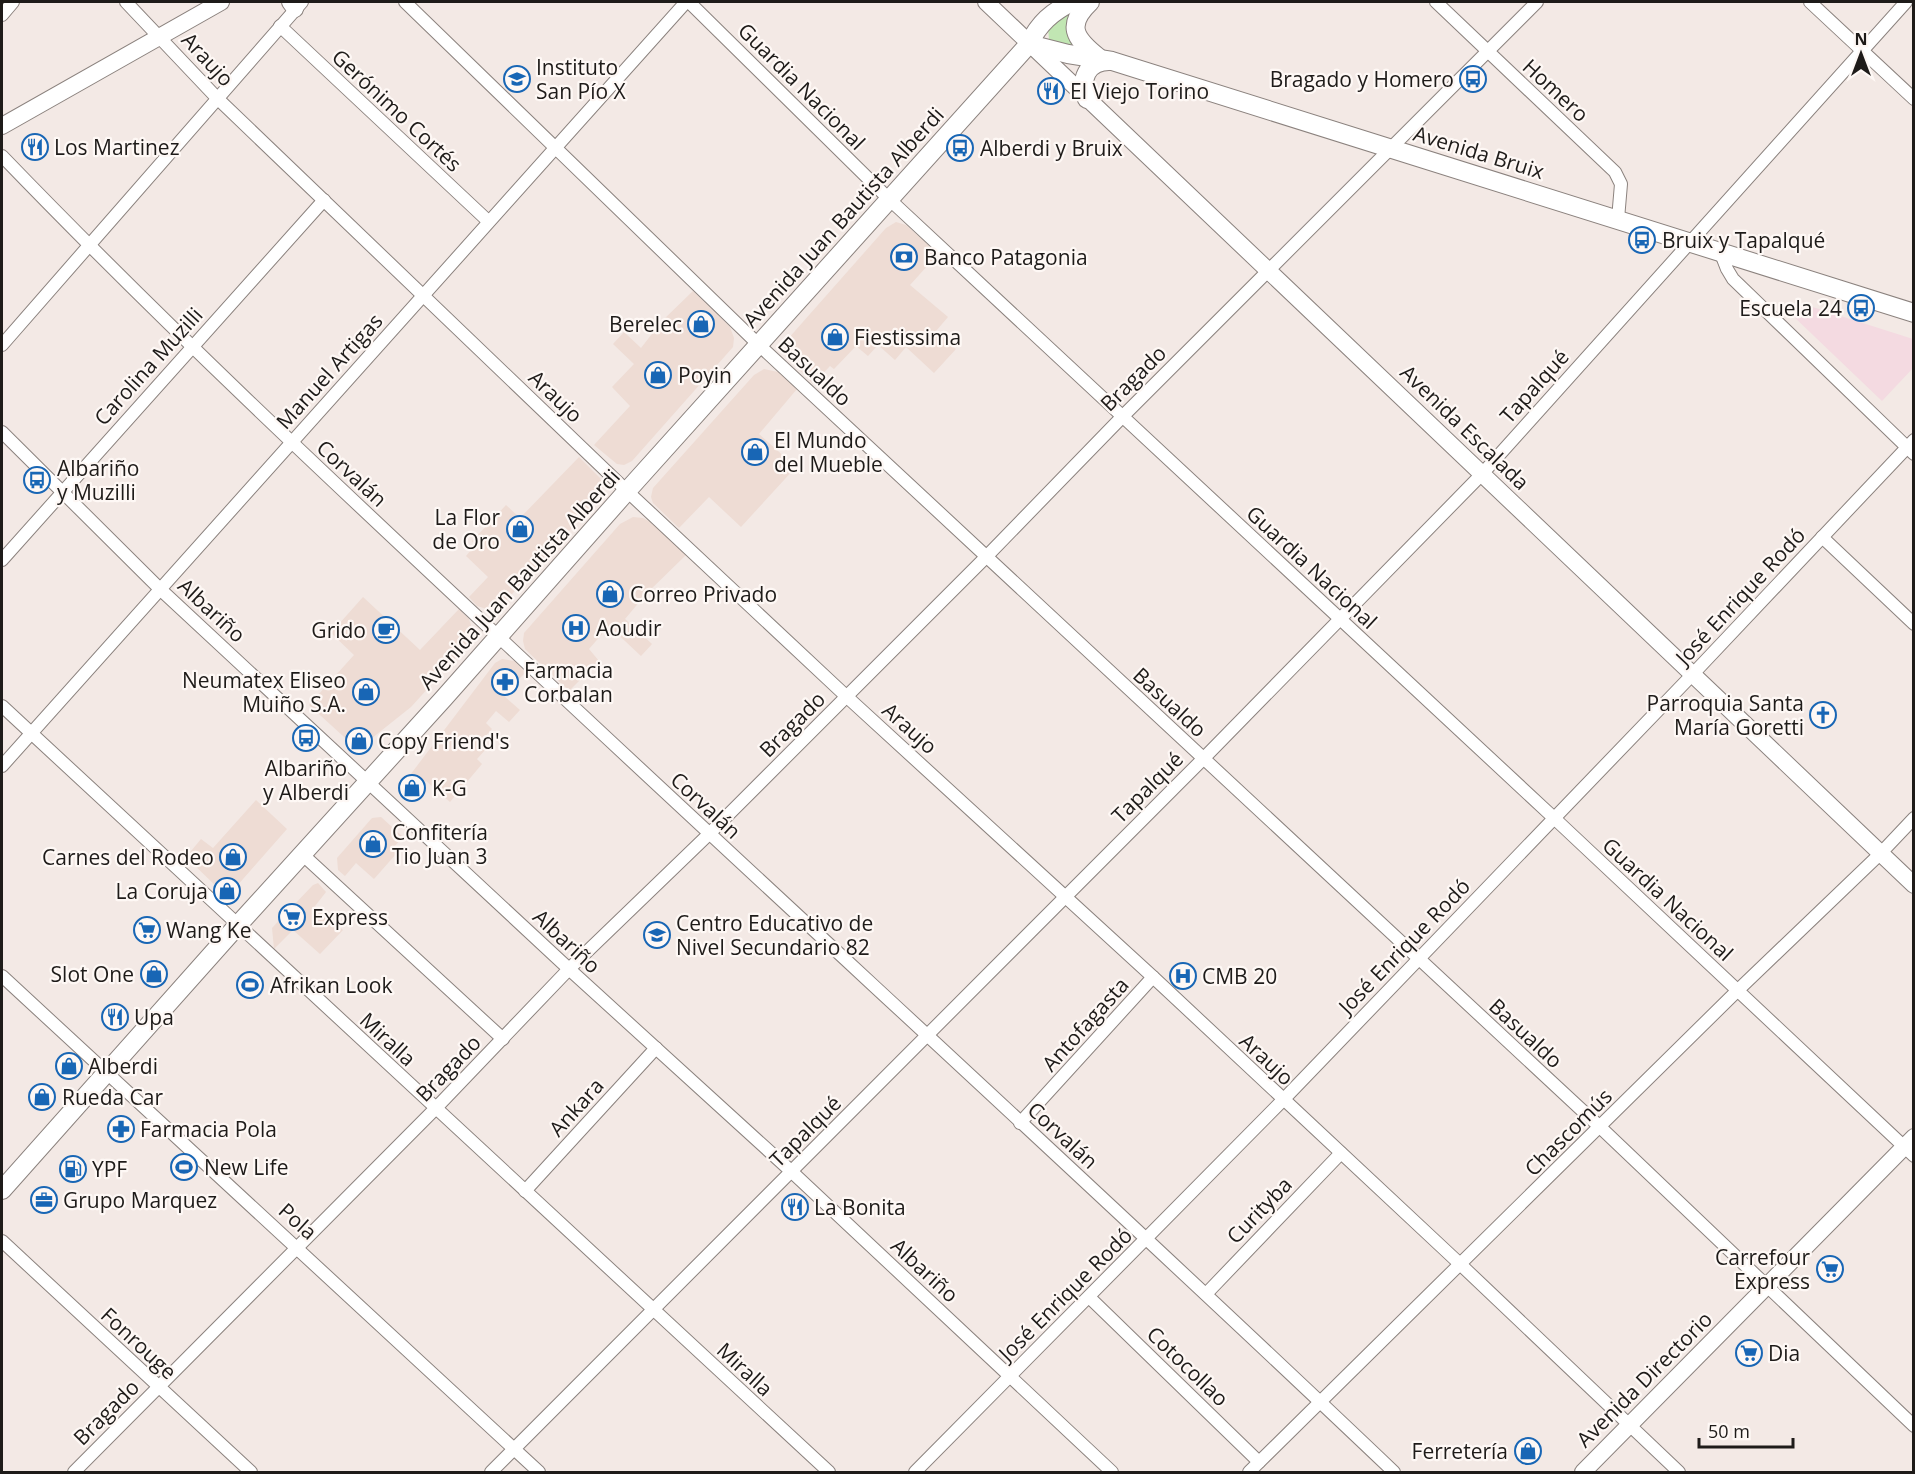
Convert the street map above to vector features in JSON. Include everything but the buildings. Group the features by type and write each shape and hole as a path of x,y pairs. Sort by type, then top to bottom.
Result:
{"main road":[{"path":"1087,99 1083,90 1086,72 1093,65 1105,59 1079,41 1076,33 1075,23 1078,15 1090,2"},
{"name":"Avenida Juan Bautista Alberdi","path":"2,1191 366,781 1029,44 1040,25 1063,4"},
{"name":"Avenida Bruix","path":"1029,44 1068,54 1105,59 1914,313"}],"street":[{"path":"2,15 14,2"},
{"name":"Araujo","path":"126,2 217,98 627,491 846,696 1066,896 1460,1264 1679,1473"},
{"path":"2,126 221,2"},
{"name":"Basualdo","path":"405,2 759,345 1600,1127 1914,1426"},
{"name":"Manuel Artigas","path":"2,766 488,221 687,2"},
{"name":"Guardia Nacional","path":"687,2 889,199 1737,991 1910,1147"},
{"name":"Avenida Escalada","path":"986,2 1914,885"},
{"name":"Homero","path":"1436,2 1615,172 1621,184 1618,219"},
{"name":"Bragado","path":"74,1473 435,1109 569,969 709,834 986,557 1122,416 1537,2"},
{"path":"1810,2 1914,99"},
{"name":"Tapalqué","path":"491,1473 1203,759 1482,474 1906,2"},
{"path":"2,345 280,26 296,4"},
{"name":"Gerónimo Cortés","path":"280,26 488,221"},
{"name":"Corvalán","path":"2,156 89,246 291,443 1206,1294 1394,1473"},
{"name":"Carolina Muzilli","path":"2,560 324,200"},
{"path":"1720,251 1733,279 1911,447"},
{"name":"Albariño","path":"2,432 160,589 569,969 792,1172 1112,1473"},
{"name":"José Enrique Rodó","path":"915,1473 1283,1100 1911,447"},
{"path":"1822,537 1914,624"},
{"name":"Miralla","path":"2,706 829,1473"},
{"name":"Chascomús","path":"1250,1473 1914,818"},
{"path":"302,854 503,1039"},
{"name":"Pola","path":"2,976 539,1473"},
{"name":"Antofagasta","path":"1020,1123 1153,978"},
{"name":"Ankara","path":"525,1191 656,1048"},
{"name":"Avenida Directorio","path":"1583,1473 1766,1286 1910,1147"},
{"name":"Curityba","path":"1206,1294 1341,1153"},
{"name":"Fonrouge","path":"2,1241 251,1473"},
{"name":"Cotocollao","path":"1089,1297 1259,1462"}],"shaded area":[{"path":"896,222 906,225 938,254 910,285 948,317 936,331 956,349 934,373 906,347 895,360 878,345 868,356 856,346 834,369 830,366 813,384 787,357 785,349 787,340 886,228"},
{"path":"693,291 730,327 734,338 733,347 632,461 624,465 617,464 594,445 630,406 612,387 634,364 613,344 624,332 641,348 662,321"},
{"path":"1800,303 1913,339 1913,368 1882,401 1790,313"},
{"path":"764,369 778,372 797,389 759,434 796,467 741,527 709,497 679,528 653,503 651,497 653,488 754,375"},
{"path":"579,457 600,478 602,485 599,498 503,604 490,610 477,606 469,597 488,577 466,556 475,545 472,541 506,505 520,518"},
{"path":"633,517 643,518 650,522 686,555 646,594 625,619 652,644 641,656 609,626 589,649 599,661 569,691 525,649 524,633 620,524"},
{"path":"363,597 420,650 459,609 469,619 473,632 469,643 411,707 362,746 354,746 309,705 354,655 331,633"},
{"path":"502,659 514,661 526,672 503,695 520,710 509,722 496,711 486,723 492,729 481,741 487,748 477,759 482,764 450,802 426,781 410,798 404,793 404,783 495,663"},
{"path":"256,800 287,829 229,895 224,894 186,857 201,839 213,848"},
{"path":"381,817 403,837 392,849 396,854 374,879 356,863 345,876 338,870 337,858 372,818"},
{"path":"318,883 326,892 315,906 343,930 320,954 293,930 274,949 272,928 313,885"}],"green space":[{"path":"1077,3 1074,46 1049,40 1048,27"}],"place":[{"name":"Instituto San Pío X","path":"517,79"},
{"name":"Bragado y Homero","path":"1473,79"},
{"name":"El Viejo Torino","path":"1051,91"},
{"name":"Los Martinez","path":"35,147"},
{"name":"Alberdi y Bruix","path":"960,148"},
{"name":"Bruix y Tapalqué","path":"1642,240"},
{"name":"Banco Patagonia","path":"904,257"},
{"name":"Escuela 24","path":"1861,308"},
{"name":"Berelec","path":"701,324"},
{"name":"Fiestissima","path":"835,337"},
{"name":"Poyin","path":"658,375"},
{"name":"El Mundo del Mueble","path":"755,452"},
{"name":"Albariño y Muzilli","path":"37,480"},
{"name":"La Flor de Oro","path":"520,529"},
{"name":"Correo Privado","path":"610,594"},
{"name":"Aoudir","path":"576,628"},
{"name":"Grido","path":"386,630"},
{"name":"Farmacia Corbalan","path":"505,682"},
{"name":"Neumatex Eliseo Muiño S.A.","path":"366,692"},
{"name":"Parroquia Santa María Goretti","path":"1823,715"},
{"name":"Albariño y Alberdi","path":"306,738"},
{"name":"Copy Friend's","path":"359,741"},
{"name":"K-G","path":"412,788"},
{"name":"Confitería Tio Juan 3","path":"373,844"},
{"name":"Carnes del Rodeo","path":"233,857"},
{"name":"La Coruja","path":"227,891"},
{"name":"Express","path":"292,917"},
{"name":"Wang Ke","path":"147,930"},
{"name":"Centro Educativo de Nivel Secundario 82","path":"657,935"},
{"name":"Slot One","path":"154,974"},
{"name":"CMB 20","path":"1183,976"},
{"name":"Afrikan Look","path":"250,985"},
{"name":"Upa","path":"115,1017"},
{"name":"Alberdi","path":"69,1066"},
{"name":"Rueda Car","path":"42,1097"},
{"name":"Farmacia Pola","path":"121,1129"},
{"name":"New Life","path":"184,1167"},
{"name":"YPF","path":"73,1169"},
{"name":"Grupo Marquez","path":"44,1200"},
{"name":"La Bonita","path":"795,1207"},
{"name":"Carrefour Express","path":"1830,1269"},
{"name":"Dia","path":"1749,1353"},
{"name":"Ferretería","path":"1528,1451"}]}
